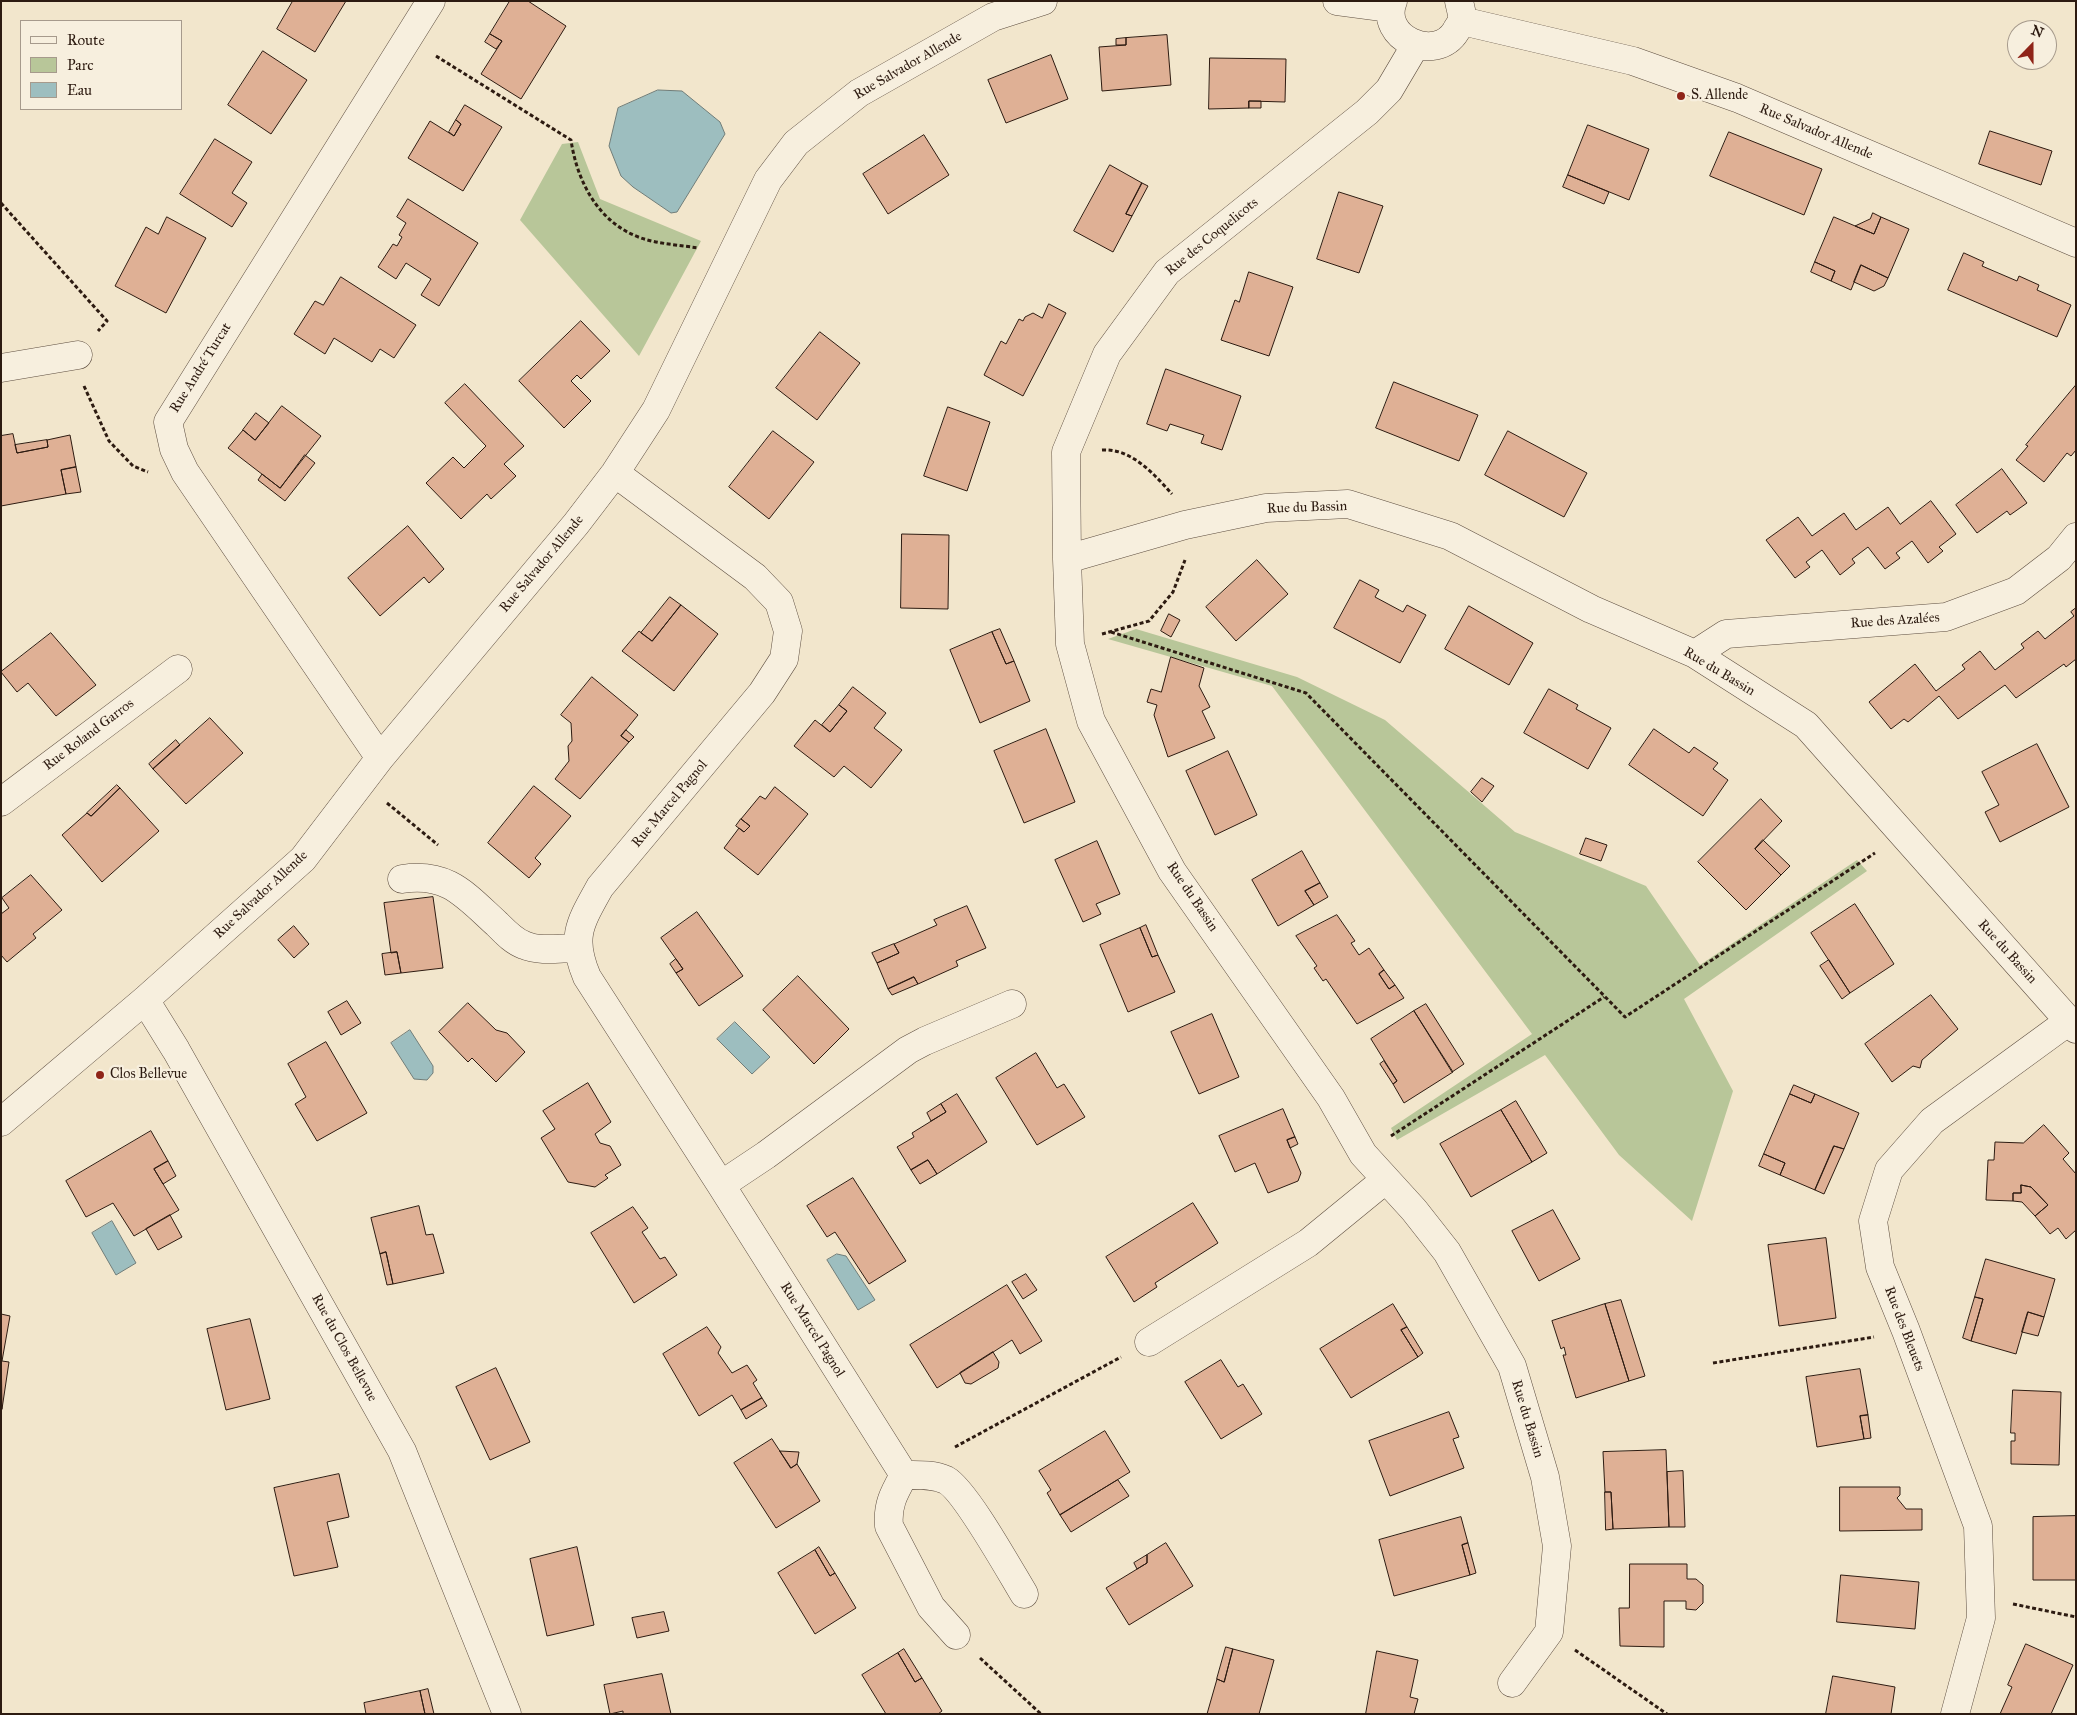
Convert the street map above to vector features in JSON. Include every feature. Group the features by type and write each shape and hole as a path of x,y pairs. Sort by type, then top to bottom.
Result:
{"street":[{"name":"Rue André Turcat","path":"380,758 185,472 174,449 168,422 431,1"},
{"name":"Rue Salvador Allende","path":"1,1122 145,1000 303,859 380,758 576,524 615,473 656,410 768,180 796,143 859,93 993,17 1043,1"},
{"path":"1337,1 1391,4 1392,24 1401,37 1415,46 1434,47 1452,37 1460,11"},
{"name":"Rue Salvador Allende","path":"1460,11 1633,61 1736,98 2076,243"},
{"name":"Rue des Coquelicots","path":"1067,559 1066,452 1107,354 1166,272 1367,112 1389,90 1415,46"},
{"path":"1,368 78,355"},
{"name":"Rue Marcel Pagnol","path":"615,473 755,577 779,602 788,631 784,659 762,693 600,887 584,915 578,935 577,948 587,977 721,1184 904,1475"},
{"name":"Rue du Bassin","path":"1549,1632 1557,1546 1545,1477 1512,1366 1447,1252 1414,1210 1363,1154 1331,1098 1172,871 1091,721 1070,644 1067,559 1185,524 1266,508 1348,504 1450,536 1591,609 1695,654 1806,725 2072,1025"},
{"name":"Rue des Azalées","path":"1695,654 1726,634 1946,618 2016,591 2059,558 2076,537"},
{"name":"Rue Roland Garros","path":"1,802 178,668"},
{"path":"402,879 418,876 448,883 478,906 513,939 524,945 537,949 577,948"},
{"name":"Rue du Clos Bellevue","path":"145,1000 181,1059 402,1451 507,1714"},
{"path":"721,1184 766,1155 908,1050 1012,1004"},
{"name":"Rue des Bleuets","path":"1955,1714 1981,1618 1978,1526 1880,1266 1873,1220 1889,1170 1932,1121 2072,1025"},
{"path":"1149,1342 1308,1243 1385,1180"},
{"path":"956,1635 931,1607 889,1526 888,1513 891,1498 904,1475 933,1476 947,1481 962,1495 1024,1594"},
{"path":"1512,1683 1549,1632"}],"path":[{"path":"408,39 571,140 574,162 582,184 596,205 624,229 641,238 732,252"},
{"path":"1,203 106,321 78,355 85,391 110,441 132,466 158,476 185,472"},
{"path":"1111,632 1306,693 1624,1017 1903,835"},
{"path":"1363,1154 1604,997"},
{"path":"1713,1363 1906,1331"},
{"path":"948,1451 1149,1342"},
{"path":"1980,1598 2076,1617"},
{"path":"1549,1632 1667,1714"},
{"path":"956,1635 1041,1714"}],"green space":[{"path":"578,142 600,199 701,241 639,356 520,220 562,144"},
{"path":"1136,629 1297,677 1385,720 1515,832 1646,886 1700,965 1857,860 1867,871 1684,999 1733,1091 1692,1221 1619,1155 1545,1055 1397,1140 1391,1128 1532,1034 1272,686 1108,639"}],"water":[{"path":"658,90 682,91 720,122 725,134 677,212 671,213 633,187 621,176 609,146 618,108"},
{"path":"735,1022 770,1057 752,1074 717,1039"},
{"path":"410,1030 433,1066 433,1073 427,1080 414,1079 391,1043"},
{"path":"112,1221 136,1263 116,1275 92,1233"},
{"path":"837,1254 846,1256 875,1300 858,1310 827,1260"}],"building":[{"path":"293,1 346,1 315,52 277,29"},
{"path":"510,1 528,1 566,26 521,99 481,74 502,41 490,34"},
{"path":"490,34 502,41 496,49 485,42"},
{"path":"1167,35 1171,85 1102,91 1099,47 1126,45 1126,38"},
{"path":"1126,38 1126,45 1116,45 1116,39"},
{"path":"263,51 307,80 271,134 228,105"},
{"path":"1051,55 1068,99 1006,123 988,80"},
{"path":"1210,58 1286,59 1285,102 1249,101 1249,108 1209,109"},
{"path":"1249,101 1261,101 1261,108 1249,108"},
{"path":"465,105 502,127 463,191 408,158 430,121 454,136 461,124 456,120"},
{"path":"456,120 461,124 454,136 449,132"},
{"path":"1588,125 1649,149 1629,200 1568,175"},
{"path":"1990,131 2052,151 2041,185 1979,164"},
{"path":"1729,132 1822,169 1804,215 1710,176"},
{"path":"924,135 949,175 888,214 863,174"},
{"path":"215,139 252,162 232,193 247,203 232,227 180,194"},
{"path":"1110,165 1142,183 1126,214 1132,216 1113,252 1074,231"},
{"path":"1568,175 1609,192 1604,204 1563,187"},
{"path":"1142,183 1148,186 1132,216 1126,214"},
{"path":"1339,192 1383,206 1359,273 1317,259"},
{"path":"408,199 478,243 439,306 421,295 431,279 406,263 396,279 378,267 393,244 397,246 402,237 399,235 406,223 397,217"},
{"path":"1873,213 1881,217 1874,234 1855,226 1870,219"},
{"path":"167,217 206,238 166,313 115,286 146,227 158,234"},
{"path":"1834,217 1874,234 1881,217 1909,229 1888,278 1861,265 1851,290 1831,281 1835,271 1815,262"},
{"path":"1964,253 1984,262 1982,266 2017,281 2019,276 2039,285 2037,290 2071,305 2057,337 1948,290"},
{"path":"1815,262 1835,271 1831,281 1811,272"},
{"path":"1861,265 1888,278 1884,286 1874,291 1854,282"},
{"path":"1249,272 1293,287 1269,356 1221,340 1235,300 1239,302"},
{"path":"341,277 416,325 394,358 380,349 372,362 334,338 325,354 294,334 315,301 323,305"},
{"path":"1049,304 1066,313 1023,396 984,375 1001,341 1006,344 1019,319 1023,321 1025,317 1033,313 1042,318"},
{"path":"581,321 610,351 581,379 577,375 571,381 591,401 564,428 519,381"},
{"path":"820,332 860,363 817,420 776,388"},
{"path":"1166,369 1241,396 1222,450 1201,443 1204,435 1170,424 1167,431 1147,424"},
{"path":"1394,382 1478,415 1459,461 1376,428"},
{"path":"465,384 524,446 504,464 516,476 491,499 487,494 461,519 426,483 453,457 464,468 486,446 445,403"},
{"path":"2076,385 2076,450 2071,456 2067,453 2044,482 2016,460 2028,446 2026,445"},
{"path":"282,406 321,436 280,488 228,448 243,430 255,440"},
{"path":"948,407 990,422 967,491 924,476"},
{"path":"256,413 269,423 255,440 243,430"},
{"path":"773,431 814,462 769,519 729,487"},
{"path":"1508,431 1587,473 1564,517 1485,475"},
{"path":"13,434 17,453 48,447 47,440 70,435 76,467 61,470 66,494 1,506 1,436"},
{"path":"47,440 48,447 17,453 15,445"},
{"path":"305,455 315,463 285,501 258,480 262,474 280,488"},
{"path":"76,467 81,492 66,494 61,470"},
{"path":"2002,469 2027,503 2010,515 2007,511 1977,533 1956,505"},
{"path":"1931,501 1956,534 1939,547 1943,551 1928,563 1912,541 1896,553 1900,558 1885,569 1868,547 1852,559 1855,563 1840,575 1822,550 1806,562 1810,567 1795,578 1766,540 1798,517 1812,536 1844,513 1856,530 1888,507 1900,524"},
{"path":"408,526 444,569 429,583 424,577 380,616 348,578"},
{"path":"902,534 949,535 948,609 901,608"},
{"path":"1257,560 1288,594 1236,641 1206,607"},
{"path":"1360,580 1379,590 1375,597 1403,612 1407,605 1426,615 1400,663 1334,628"},
{"path":"670,597 681,605 652,641 641,633"},
{"path":"681,605 718,634 674,691 622,651 639,631 652,641"},
{"path":"1469,606 1533,643 1509,685 1445,649"},
{"path":"2076,608 2076,659 2066,667 2064,664 2016,698 2005,685 1958,719 1939,696 1908,722 1904,719 1891,729 1869,702 1915,664 1936,691 1965,669 1962,665 1980,651 1995,670 2024,648 2021,644 2038,631 2045,639 2074,616 2071,612"},
{"path":"1169,614 1180,620 1171,637 1161,631"},
{"path":"1000,629 1014,661 1006,664 992,632"},
{"path":"992,632 1006,664 1014,661 1030,701 980,723 950,650"},
{"path":"51,633 96,685 56,716 28,683 17,692 1,672"},
{"path":"1171,657 1204,668 1199,686 1210,707 1202,711 1215,738 1168,757 1154,715 1157,705 1147,702 1151,689 1161,692"},
{"path":"592,677 638,715 621,736 629,742 580,799 555,779 569,761 568,746 572,741 571,723 561,715"},
{"path":"853,687 886,713 874,728 902,750 871,788 844,766 834,777 794,746 815,720 830,732 847,711 839,705"},
{"path":"1549,689 1578,705 1576,709 1611,728 1588,769 1524,733"},
{"path":"839,705 847,711 830,732 822,725"},
{"path":"210,718 243,753 186,804 153,769"},
{"path":"1046,729 1075,802 1024,823 994,751"},
{"path":"1654,729 1689,753 1694,747 1718,763 1713,769 1728,780 1703,816 1629,765"},
{"path":"626,730 634,737 629,742 621,736"},
{"path":"176,740 180,745 153,769 149,764"},
{"path":"2037,744 2069,807 2000,842 1985,812 1999,805 1982,772"},
{"path":"1228,751 1257,815 1215,835 1186,771"},
{"path":"1482,778 1494,786 1482,802 1471,792"},
{"path":"117,785 120,788 91,816 87,813"},
{"path":"534,786 571,816 535,858 541,864 529,878 488,843"},
{"path":"775,787 808,814 758,875 724,848 739,828 744,832 750,826 741,819 760,796 765,799"},
{"path":"120,788 159,831 102,882 62,835 87,813 91,816"},
{"path":"1761,799 1782,821 1755,849 1781,875 1746,910 1698,862"},
{"path":"741,819 750,826 744,832 736,826"},
{"path":"1586,838 1607,845 1601,861 1580,854"},
{"path":"1763,840 1790,866 1781,875 1755,849"},
{"path":"1097,841 1120,894 1096,904 1101,914 1083,922 1055,860"},
{"path":"1302,851 1320,883 1305,891 1314,905 1278,926 1252,880"},
{"path":"31,875 62,910 33,934 36,938 7,962 1,955 1,914 9,908 2,898"},
{"path":"1320,883 1328,897 1314,905 1305,891"},
{"path":"433,897 443,968 401,973 397,952 391,953 384,903"},
{"path":"1855,904 1894,964 1850,993 1811,933"},
{"path":"967,906 986,948 956,961 958,966 918,984 914,977 888,989 877,963 899,953 894,944 937,925 934,920"},
{"path":"697,912 743,976 699,1006 676,973 683,969 661,938"},
{"path":"1337,915 1355,941 1351,943 1359,955 1369,948 1384,970 1379,974 1389,989 1395,985 1404,998 1357,1024 1326,979 1323,981 1314,968 1317,966 1296,936"},
{"path":"1146,925 1158,955 1152,957 1140,928"},
{"path":"294,926 309,944 294,958 278,940"},
{"path":"1140,928 1152,957 1158,955 1175,992 1128,1012 1100,945"},
{"path":"894,944 899,953 877,963 872,953"},
{"path":"397,952 401,973 385,975 382,954"},
{"path":"676,959 683,969 676,973 670,964"},
{"path":"1829,960 1850,993 1842,999 1820,966"},
{"path":"1384,970 1395,985 1389,989 1379,974"},
{"path":"798,976 849,1029 814,1064 763,1010"},
{"path":"914,977 918,984 892,995 888,989"},
{"path":"1931,995 1958,1029 1922,1060 1920,1068 1913,1066 1892,1082 1865,1044"},
{"path":"347,1001 361,1023 341,1035 328,1012"},
{"path":"468,1003 496,1030 507,1033 525,1052 496,1082 472,1058 468,1062 439,1032"},
{"path":"1426,1004 1464,1064 1452,1072 1414,1011"},
{"path":"1414,1011 1453,1072 1404,1103 1393,1084 1397,1081 1371,1039"},
{"path":"1212,1014 1239,1077 1199,1094 1171,1032"},
{"path":"326,1042 367,1113 317,1141 295,1104 306,1097 288,1064"},
{"path":"1036,1053 1057,1088 1064,1084 1085,1117 1037,1145 996,1078"},
{"path":"1384,1061 1397,1081 1393,1084 1380,1064"},
{"path":"588,1083 611,1122 595,1134 600,1143 610,1146 621,1165 605,1175 608,1178 595,1187 568,1182 541,1138 555,1129 543,1111"},
{"path":"1794,1085 1815,1094 1811,1103 1790,1094"},
{"path":"957,1094 987,1142 937,1174 928,1160 911,1170 897,1147 914,1137 912,1133 946,1112 941,1104"},
{"path":"1790,1094 1811,1103 1815,1094 1859,1113 1844,1149 1834,1146 1815,1190 1780,1175 1785,1163 1764,1154"},
{"path":"1516,1101 1547,1153 1532,1162 1501,1110"},
{"path":"941,1104 946,1112 931,1121 927,1113"},
{"path":"1283,1109 1295,1137 1287,1140 1301,1173 1298,1181 1268,1193 1255,1163 1235,1172 1219,1136"},
{"path":"1501,1110 1532,1162 1471,1197 1440,1144"},
{"path":"2044,1125 2069,1153 2063,1159 2076,1174 2076,1230 2066,1239 2058,1228 2050,1234 2035,1216 2048,1205 2031,1187 2021,1185 2021,1193 2013,1193 2013,1201 1986,1200 1988,1160 1994,1160 1995,1142 2023,1143"},
{"path":"151,1131 168,1161 154,1169 179,1210 134,1236 113,1203 86,1217 66,1181"},
{"path":"1295,1137 1298,1144 1290,1148 1287,1140"},
{"path":"1834,1146 1844,1149 1824,1194 1815,1190"},
{"path":"1764,1154 1785,1163 1780,1175 1759,1166"},
{"path":"928,1160 937,1174 920,1184 911,1170"},
{"path":"168,1161 176,1176 163,1184 154,1169"},
{"path":"853,1178 906,1261 869,1284 835,1232 827,1237 807,1206"},
{"path":"2021,1185 2031,1187 2048,1205 2035,1216 2022,1202 2013,1201 2013,1193 2021,1193"},
{"path":"1193,1203 1218,1243 1155,1283 1157,1287 1134,1302 1106,1257"},
{"path":"419,1206 426,1235 433,1234 444,1273 393,1284 386,1252 380,1254 371,1218"},
{"path":"633,1207 648,1228 642,1232 660,1259 665,1257 677,1275 634,1303 591,1233"},
{"path":"1553,1210 1580,1259 1539,1281 1512,1231"},
{"path":"170,1215 182,1237 158,1250 146,1229"},
{"path":"1826,1238 1836,1318 1779,1326 1768,1245"},
{"path":"386,1252 393,1284 387,1285 380,1254"},
{"path":"1986,1259 2055,1279 2044,1317 2028,1312 2016,1354 1971,1341 1983,1299 1975,1297"},
{"path":"1026,1274 1037,1290 1023,1299 1012,1282"},
{"path":"1007,1285 1042,1341 1020,1354 1012,1340 937,1388 910,1345"},
{"path":"1975,1297 1983,1299 1971,1341 1963,1338"},
{"path":"1621,1300 1645,1376 1629,1381 1605,1304"},
{"path":"1393,1304 1407,1327 1401,1330 1418,1357 1351,1398 1320,1349"},
{"path":"1605,1304 1629,1381 1576,1398 1563,1355 1566,1355 1564,1347 1561,1349 1552,1321"},
{"path":"2028,1312 2044,1317 2038,1336 2022,1332"},
{"path":"1,1314 10,1316 2,1361 9,1362 2,1409"},
{"path":"250,1319 270,1399 226,1410 207,1329"},
{"path":"707,1327 721,1347 718,1353 732,1373 747,1365 757,1380 753,1383 762,1398 741,1410 732,1395 699,1416 663,1354"},
{"path":"1407,1327 1423,1353 1418,1357 1401,1330"},
{"path":"993,1352 999,1362 998,1368 971,1384 965,1383 960,1373"},
{"path":"1221,1360 1238,1387 1243,1384 1262,1414 1221,1439 1185,1382"},
{"path":"496,1368 530,1442 490,1460 456,1387"},
{"path":"1860,1369 1868,1415 1860,1416 1864,1439 1817,1447 1806,1377"},
{"path":"2013,1390 2061,1392 2059,1465 2011,1464 2011,1441 2015,1441 2015,1433 2011,1433"},
{"path":"762,1398 767,1406 746,1419 741,1410"},
{"path":"1449,1412 1459,1437 1453,1439 1464,1468 1390,1496 1369,1441"},
{"path":"1868,1415 1871,1438 1864,1439 1860,1416"},
{"path":"1105,1431 1130,1472 1060,1515 1047,1493 1051,1490 1039,1471"},
{"path":"772,1439 791,1468 797,1464 820,1501 776,1528 734,1463"},
{"path":"1666,1450 1669,1527 1613,1529 1611,1492 1605,1492 1603,1452"},
{"path":"780,1451 799,1452 797,1464 791,1468"},
{"path":"1683,1471 1685,1527 1669,1527 1667,1472"},
{"path":"339,1474 349,1517 327,1522 338,1567 294,1576 274,1488"},
{"path":"1118,1480 1129,1496 1071,1532 1060,1515"},
{"path":"1840,1487 1900,1487 1900,1495 1897,1498 1906,1509 1922,1509 1922,1530 1840,1531"},
{"path":"1605,1492 1611,1492 1613,1529 1606,1530"},
{"path":"2076,1516 2076,1580 2033,1580 2033,1517"},
{"path":"1461,1517 1468,1543 1462,1545 1470,1575 1394,1596 1379,1540"},
{"path":"1166,1543 1193,1586 1129,1625 1106,1588 1147,1563 1147,1555"},
{"path":"1468,1543 1476,1573 1470,1575 1462,1545"},
{"path":"577,1547 594,1625 547,1636 530,1559"},
{"path":"819,1547 835,1573 830,1576 815,1550"},
{"path":"815,1550 830,1576 835,1573 856,1608 815,1634 778,1573"},
{"path":"1147,1555 1147,1563 1137,1569 1134,1563"},
{"path":"1630,1564 1687,1564 1687,1579 1696,1579 1703,1585 1703,1603 1696,1610 1686,1609 1686,1601 1664,1601 1664,1647 1620,1646 1619,1608 1629,1608"},
{"path":"1841,1575 1919,1582 1915,1629 1837,1622"},
{"path":"664,1612 669,1631 637,1638 632,1618"},
{"path":"2026,1644 2073,1665 2051,1714 2000,1714 2012,1687 2008,1685"},
{"path":"1226,1647 1233,1649 1224,1682 1217,1679"},
{"path":"904,1649 922,1678 915,1682 898,1653"},
{"path":"1233,1649 1274,1660 1259,1714 1207,1714 1217,1679 1224,1682"},
{"path":"1377,1651 1418,1660 1410,1697 1418,1699 1414,1714 1366,1714"},
{"path":"898,1653 915,1682 922,1678 942,1711 938,1714 886,1714 862,1675"},
{"path":"662,1674 671,1714 623,1714 623,1711 610,1714 604,1685"},
{"path":"1833,1676 1895,1687 1891,1714 1826,1714"},
{"path":"428,1689 434,1714 425,1714 420,1691"},
{"path":"420,1691 425,1714 366,1714 364,1703"}],"place":[{"name":"S. Allende","path":"1681,96"},
{"name":"Clos Bellevue","path":"100,1075"}]}
